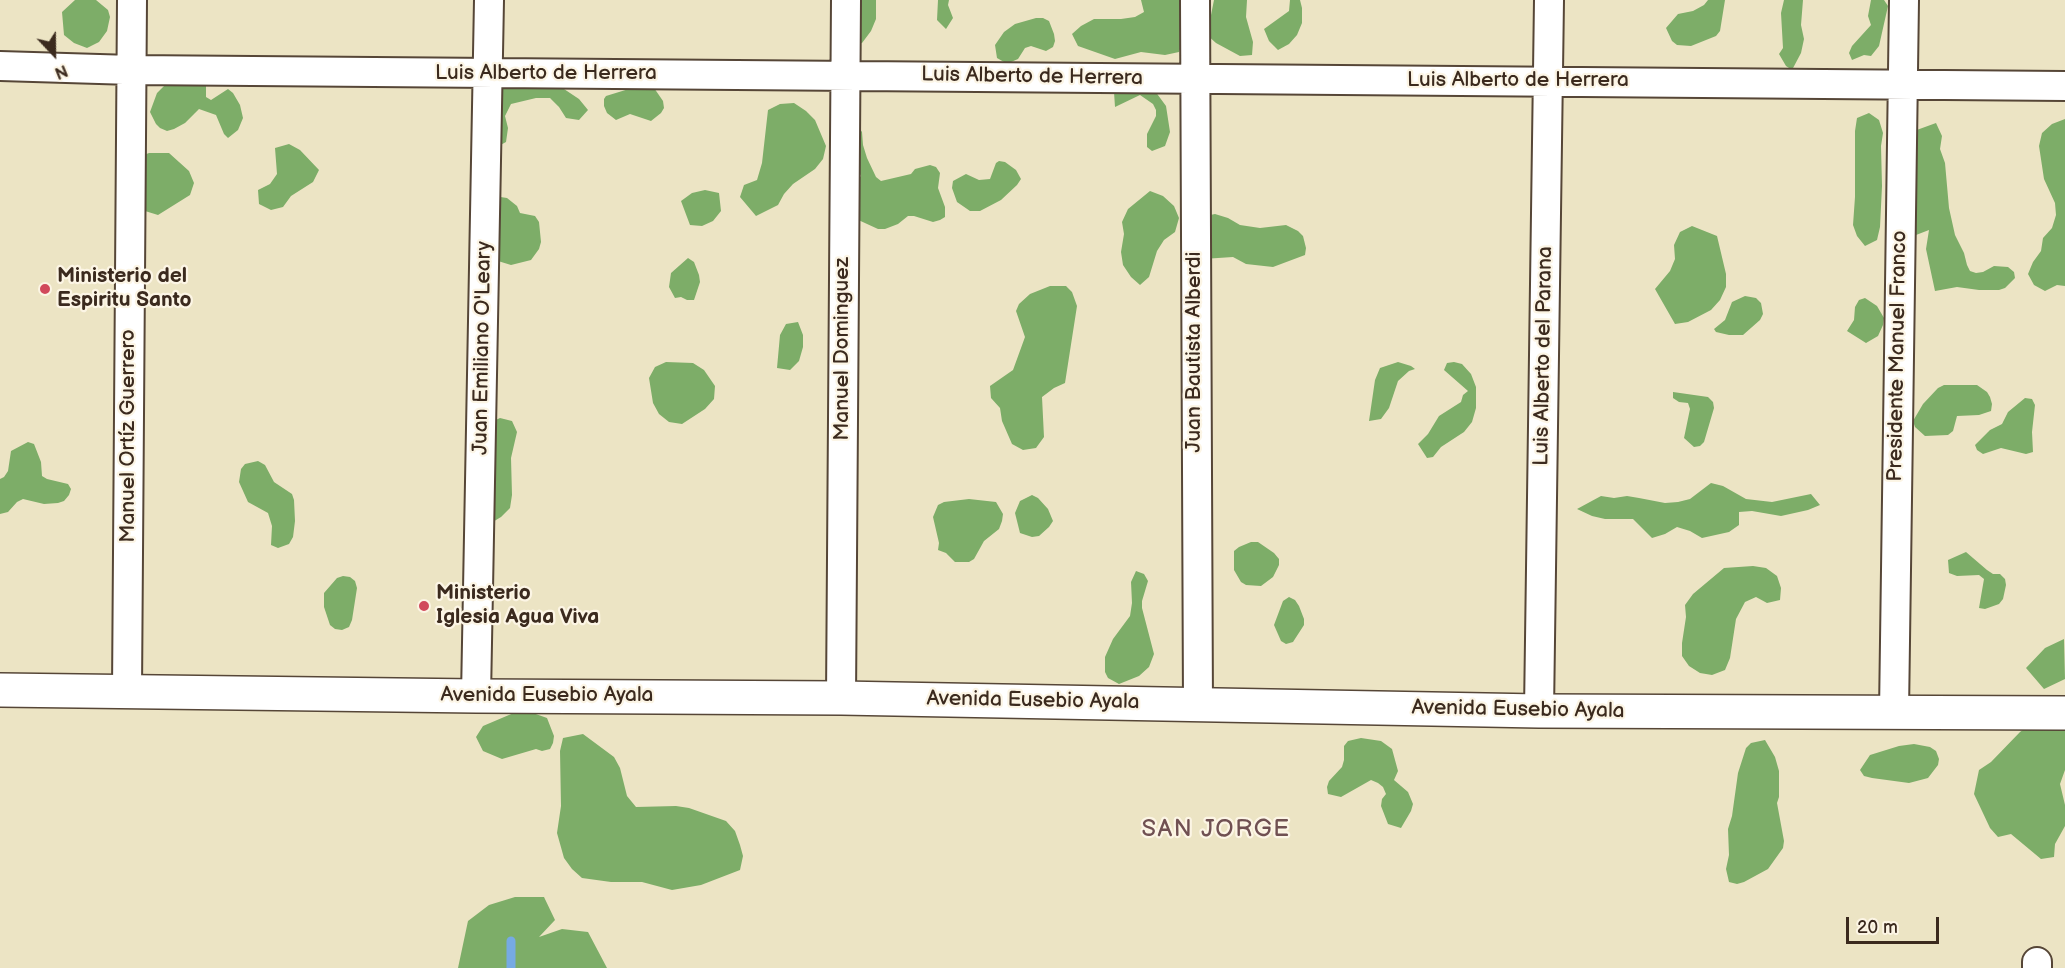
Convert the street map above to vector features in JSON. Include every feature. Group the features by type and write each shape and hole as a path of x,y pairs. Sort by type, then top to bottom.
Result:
{"street":[{"name":"Manuel Ortíz Guerrero","path":"127,691 132,0"},
{"name":"Juan Emiliano O'Leary","path":"476,696 489,0"},
{"name":"Manuel Dominguez","path":"841,698 846,0"},
{"name":"Juan Bautista Alberdi","path":"1195,0 1198,704"},
{"name":"Luis Alberto del Parana","path":"1539,711 1549,0"},
{"name":"Presidente Manuel Franco","path":"1894,712 1904,0"},
{"name":"Luis Alberto de Herrera","path":"0,66 132,70 2065,86"},
{"name":"Avenida Eusebio Ayala","path":"0,690 841,698 1539,711 2065,713"}],"green space":[{"path":"75,0 96,0 108,10 110,17 107,31 99,42 87,48 74,43 64,35 62,12"},
{"path":"843,0 876,0 876,19 862,43 849,46"},
{"path":"938,0 949,0 948,5 953,18 946,29 937,20"},
{"path":"1141,0 1188,0 1188,27 1179,52 1165,55 1141,52 1115,59 1078,46 1072,34 1081,26 1094,19 1135,17 1144,12"},
{"path":"1214,0 1247,0 1246,17 1253,42 1252,55 1240,56 1216,43 1207,35"},
{"path":"1290,0 1300,0 1302,23 1297,35 1289,44 1278,50 1269,41 1264,29 1289,11"},
{"path":"1708,0 1725,0 1720,31 1716,36 1691,46 1677,45 1672,41 1666,28 1678,14 1693,11"},
{"path":"1784,0 1803,0 1801,25 1804,39 1801,53 1792,70 1786,66 1779,54 1783,48 1781,13"},
{"path":"1871,0 1884,0 1888,6 1879,46 1871,56 1864,55 1852,60 1849,53 1852,46 1871,25 1868,16"},
{"path":"1036,18 1049,21 1054,34 1053,47 1046,51 1031,46 1025,48 1018,59 1011,62 1004,62 997,58 995,45 1004,32 1015,24"},
{"path":"168,82 206,84 206,97 211,100 228,89 240,105 243,118 238,130 228,138 216,115 199,109 185,123 174,129 167,131 160,128 150,112 157,93"},
{"path":"558,85 579,99 588,110 579,120 566,118 550,98 536,98 511,104 505,116 508,128 506,142 495,148 498,87"},
{"path":"652,85 663,101 664,108 651,121 630,114 616,120 607,113 604,106 606,96"},
{"path":"1155,91 1166,106 1170,132 1165,146 1152,151 1147,147 1147,134 1156,116 1153,104 1140,95 1115,107 1114,92"},
{"path":"794,103 815,120 826,146 823,159 815,169 793,184 778,205 756,216 740,197 744,185 757,180 762,163 768,110 780,104"},
{"path":"1869,113 1879,120 1883,133 1882,186 1877,240 1865,246 1857,236 1853,225 1855,131 1857,118"},
{"path":"2065,119 2065,286 2057,285 2045,291 2034,285 2028,274 2041,251 2043,238 2052,228 2056,215 2055,203 2044,179 2039,146 2042,133 2052,124"},
{"path":"1936,123 1942,136 1940,149 1945,163 1949,208 1955,235 1967,265 1970,271 1976,273 1994,266 2008,267 2014,272 2015,278 2005,288 1979,290 1957,287 1935,291 1926,249 1929,230 1916,235 1907,234 1914,131"},
{"path":"858,126 862,132 867,158 876,177 881,181 911,174 915,169 930,165 936,167 940,173 938,188 945,207 945,217 933,222 908,216 898,224 885,229 878,229 854,218 853,184 861,176 855,165"},
{"path":"289,144 300,150 319,170 313,182 291,196 283,207 271,210 259,204 258,190 270,184 277,174 275,148"},
{"path":"149,153 169,153 189,171 194,183 190,195 158,215 134,204 136,158"},
{"path":"999,161 1005,162 1016,170 1021,179 1017,185 1001,200 980,211 970,211 957,202 952,188 953,181 966,174 979,180 990,179"},
{"path":"705,190 719,193 721,211 713,221 702,226 690,225 681,201 692,193"},
{"path":"1150,191 1163,196 1174,206 1179,218 1175,232 1164,240 1157,251 1149,277 1140,285 1123,265 1122,222 1128,209"},
{"path":"494,196 507,198 517,206 520,213 535,216 539,222 541,242 531,260 511,265 498,261"},
{"path":"1215,214 1240,225 1260,228 1286,225 1303,236 1305,255 1273,267 1246,264 1233,257 1203,259 1201,217"},
{"path":"1692,226 1717,236 1726,274 1726,287 1720,300 1711,310 1688,322 1675,324 1655,289 1670,271 1675,259 1674,245 1680,232"},
{"path":"688,258 694,262 700,282 694,300 675,298 669,287 671,273"},
{"path":"1050,286 1066,286 1072,292 1077,306 1065,383 1042,397 1044,437 1036,448 1023,450 1012,444 1002,421 1000,408 991,398 990,386 1013,370 1025,337 1016,311 1019,304 1030,294"},
{"path":"1745,296 1756,298 1761,303 1763,314 1760,320 1743,335 1716,332 1714,329 1725,320 1732,302"},
{"path":"1865,298 1877,306 1884,318 1878,336 1866,343 1847,331 1854,320 1855,307 1859,300"},
{"path":"798,322 803,335 803,347 799,361 790,370 777,368 780,335 786,324"},
{"path":"666,362 693,363 704,370 715,386 714,399 705,409 682,424 669,422 659,414 653,403 649,378 655,367"},
{"path":"1398,362 1415,369 1409,371 1398,381 1389,408 1381,419 1369,421 1375,380 1380,368"},
{"path":"1447,363 1462,364 1471,374 1476,387 1476,408 1472,422 1464,432 1441,447 1433,457 1427,458 1418,444 1428,434 1439,416 1461,402 1463,395 1468,391 1444,370"},
{"path":"1944,385 1977,385 1990,397 1991,411 1979,415 1957,416 1953,431 1948,435 1925,436 1915,427 1913,421 1923,404 1938,388"},
{"path":"1673,392 1708,397 1713,402 1714,408 1704,442 1700,446 1694,447 1684,438 1690,409 1688,403 1679,402 1673,398"},
{"path":"2025,398 2032,399 2035,405 2032,432 2033,452 2026,454 2001,448 1983,454 1977,450 1975,445 1990,430 2002,424 2008,412"},
{"path":"500,418 512,421 517,432 511,458 512,495 510,508 491,523 487,424"},
{"path":"28,442 34,444 41,462 42,476 68,484 71,489 69,495 64,501 58,503 44,504 23,499 8,512 0,514 0,479 8,471 11,451"},
{"path":"258,461 265,465 274,482 292,494 294,500 293,537 289,544 278,548 271,545 272,526 268,513 248,502 239,482 241,469 245,464"},
{"path":"1711,483 1723,486 1746,499 1772,502 1811,494 1820,505 1781,516 1752,511 1739,512 1739,525 1729,532 1702,538 1677,527 1652,538 1633,519 1605,519 1577,509 1601,496 1614,498 1627,496 1665,503 1678,502 1690,499"},
{"path":"1032,495 1048,509 1053,521 1039,536 1032,537 1020,533 1015,513 1020,501"},
{"path":"969,499 996,502 1003,514 1002,521 999,529 984,541 974,559 969,562 955,562 946,553 938,550 939,543 933,517 938,505 944,502"},
{"path":"1251,542 1258,542 1279,559 1279,565 1273,577 1261,586 1246,585 1241,582 1234,570 1234,551"},
{"path":"1966,552 1987,570 1993,574 2000,574 2005,579 2003,599 1999,604 1985,609 1979,608 1984,579 1979,575 1957,576 1949,573 1948,560"},
{"path":"1753,566 1766,568 1777,576 1781,588 1780,600 1767,603 1756,597 1745,602 1736,619 1730,658 1725,670 1712,675 1700,673 1689,666 1682,656 1685,605 1693,594 1724,568"},
{"path":"1136,571 1144,574 1148,581 1142,608 1154,654 1149,667 1139,676 1119,684 1108,678 1105,672 1105,657 1113,639 1130,616 1131,582"},
{"path":"343,576 355,581 357,588 352,620 349,627 342,630 330,625 324,607 324,593 337,578"},
{"path":"1289,597 1299,606 1304,625 1293,642 1286,644 1281,641 1274,625 1283,601"},
{"path":"2064,639 2065,679 2044,689 2026,668 2045,648"},
{"path":"516,712 533,713 547,718 554,736 550,749 542,751 536,749 502,759 483,751 476,737 483,726"},
{"path":"2031,724 2065,725 2065,770 2060,784 2065,805 2065,826 2055,844 2054,857 2041,859 2011,834 1998,837 1990,828 1974,794 1979,770 1991,762"},
{"path":"583,734 614,757 620,768 627,796 636,807 689,808 726,821 735,831 740,845 743,856 740,870 701,885 672,890 642,882 611,882 582,878 564,858 557,833 561,806 560,751 563,738"},
{"path":"1361,738 1381,741 1392,749 1398,771 1394,780 1408,792 1413,804 1401,828 1388,824 1381,806 1386,794 1378,783 1371,780 1341,797 1328,794 1329,781 1342,767 1344,746 1348,741"},
{"path":"1765,740 1775,757 1779,771 1777,803 1784,841 1783,848 1768,869 1737,884 1729,882 1726,869 1729,855 1728,829 1738,773 1746,748 1751,743"},
{"path":"1914,744 1930,747 1936,751 1939,759 1938,765 1928,778 1909,783 1864,776 1860,770 1870,755"},
{"path":"515,897 544,897 555,920 539,937 562,929 588,932 607,968 458,968 468,921 489,905"}],"waterway":[{"path":"511,941 511,968"}],"place":[{"name":"Ministerio del Espiritu Santo","path":"45,289"},
{"name":"Ministerio Iglesia Agua Viva","path":"424,606"}],"district":[{"name":"SAN JORGE","path":"1216,830"}]}
